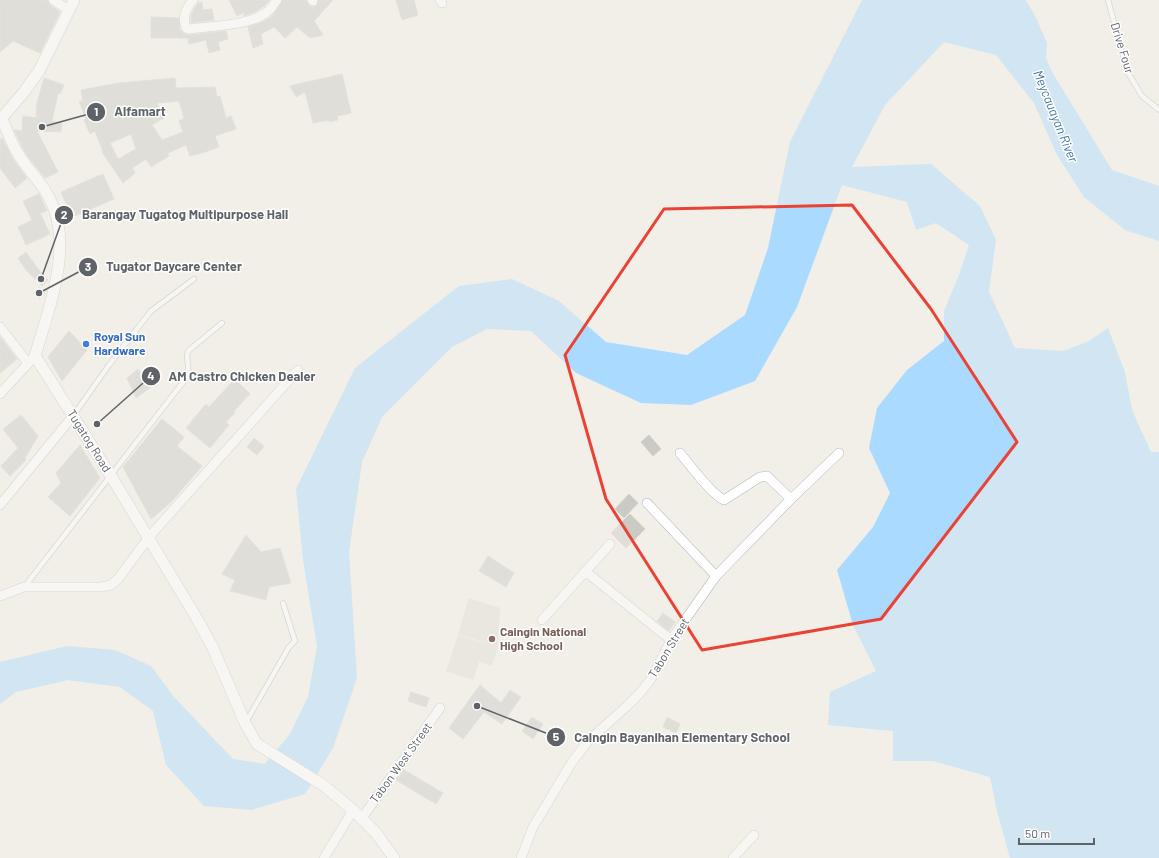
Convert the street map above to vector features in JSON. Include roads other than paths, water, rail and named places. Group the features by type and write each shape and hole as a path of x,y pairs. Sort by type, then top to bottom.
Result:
{"street":[{"path":"0,394 32,360 60,261 60,230 56,213 48,194 17,153 1,119 24,92 39,71 71,5 53,0"},
{"path":"193,0 185,13 184,24 186,28 189,29 234,25 260,17 267,12 277,0"},
{"path":"0,327 32,360"},
{"name":"Tugatog Road","path":"32,360 73,416 149,537 196,617 212,646 245,723 257,744 323,786 353,810 376,832 394,858"},
{"path":"0,596 24,587 101,587 111,585 118,579 149,537 298,370"},
{"path":"0,505 73,416"},
{"path":"680,453 712,490 724,500 760,477 767,476 791,499"},
{"name":"Tabon Street","path":"521,858 534,828 572,762 588,741 627,706 651,679 671,640 716,576 791,499 839,453"},
{"path":"647,503 716,576"},
{"path":"542,620 610,544"},
{"path":"585,571 671,640"},
{"name":"Tabon West Street","path":"362,818 440,708"},
{"path":"324,858 353,810"},
{"path":"733,858 754,835"}],"lane":[{"name":"Drive Four","path":"1108,0 1127,71 1142,96 1159,110"},
{"path":"73,416 109,365 151,310 194,279"},
{"path":"24,587 187,377 189,373 187,358 188,351 222,323"},
{"path":"245,723 289,647 295,641 283,603"}],"water":[{"name":"Meycauayan River","path":"862,0 1026,0 1047,43 1046,58 1052,72 1112,170 1159,186 1159,241 1125,230 1084,197 1057,155 1034,103 996,55 944,42 885,105 852,167 931,164 980,206 996,240 989,292 1015,348 1064,351 1089,341 1108,328 1125,372 1132,410 1151,452 1159,452 1159,858 1010,858 997,811 990,777 933,761 893,761 893,731 828,725 830,692 876,671 853,625 837,570 873,527 890,493 869,448 877,408 907,370 944,341 944,311 959,275 969,245 936,223 916,230 907,202 842,185 797,307 755,381 691,405 641,403 576,373 531,331 487,329 452,347 382,417 362,462 349,552 357,678 333,748 305,794 251,810 204,806 166,765 153,711 120,687 68,680 16,692 0,704 0,662 67,646 115,650 151,666 174,697 233,759 265,764 290,734 308,697 317,646 303,560 296,489 355,368 459,286 512,279 559,301 606,342 687,355 745,315 768,248 790,142"}],"place":[{"name":"Alfamart","path":"42,127"},
{"name":"Barangay Tugatog Multipurpose Hall","path":"41,279"},
{"name":"Tugator Daycare Center","path":"39,293"},
{"name":"Royal Sun Hardware","path":"86,344"},
{"name":"AM Castro Chicken Dealer","path":"97,424"},
{"name":"Caingin National High School","path":"492,639"},
{"name":"Caingin Bayanihan Elementary School","path":"477,706"}]}
